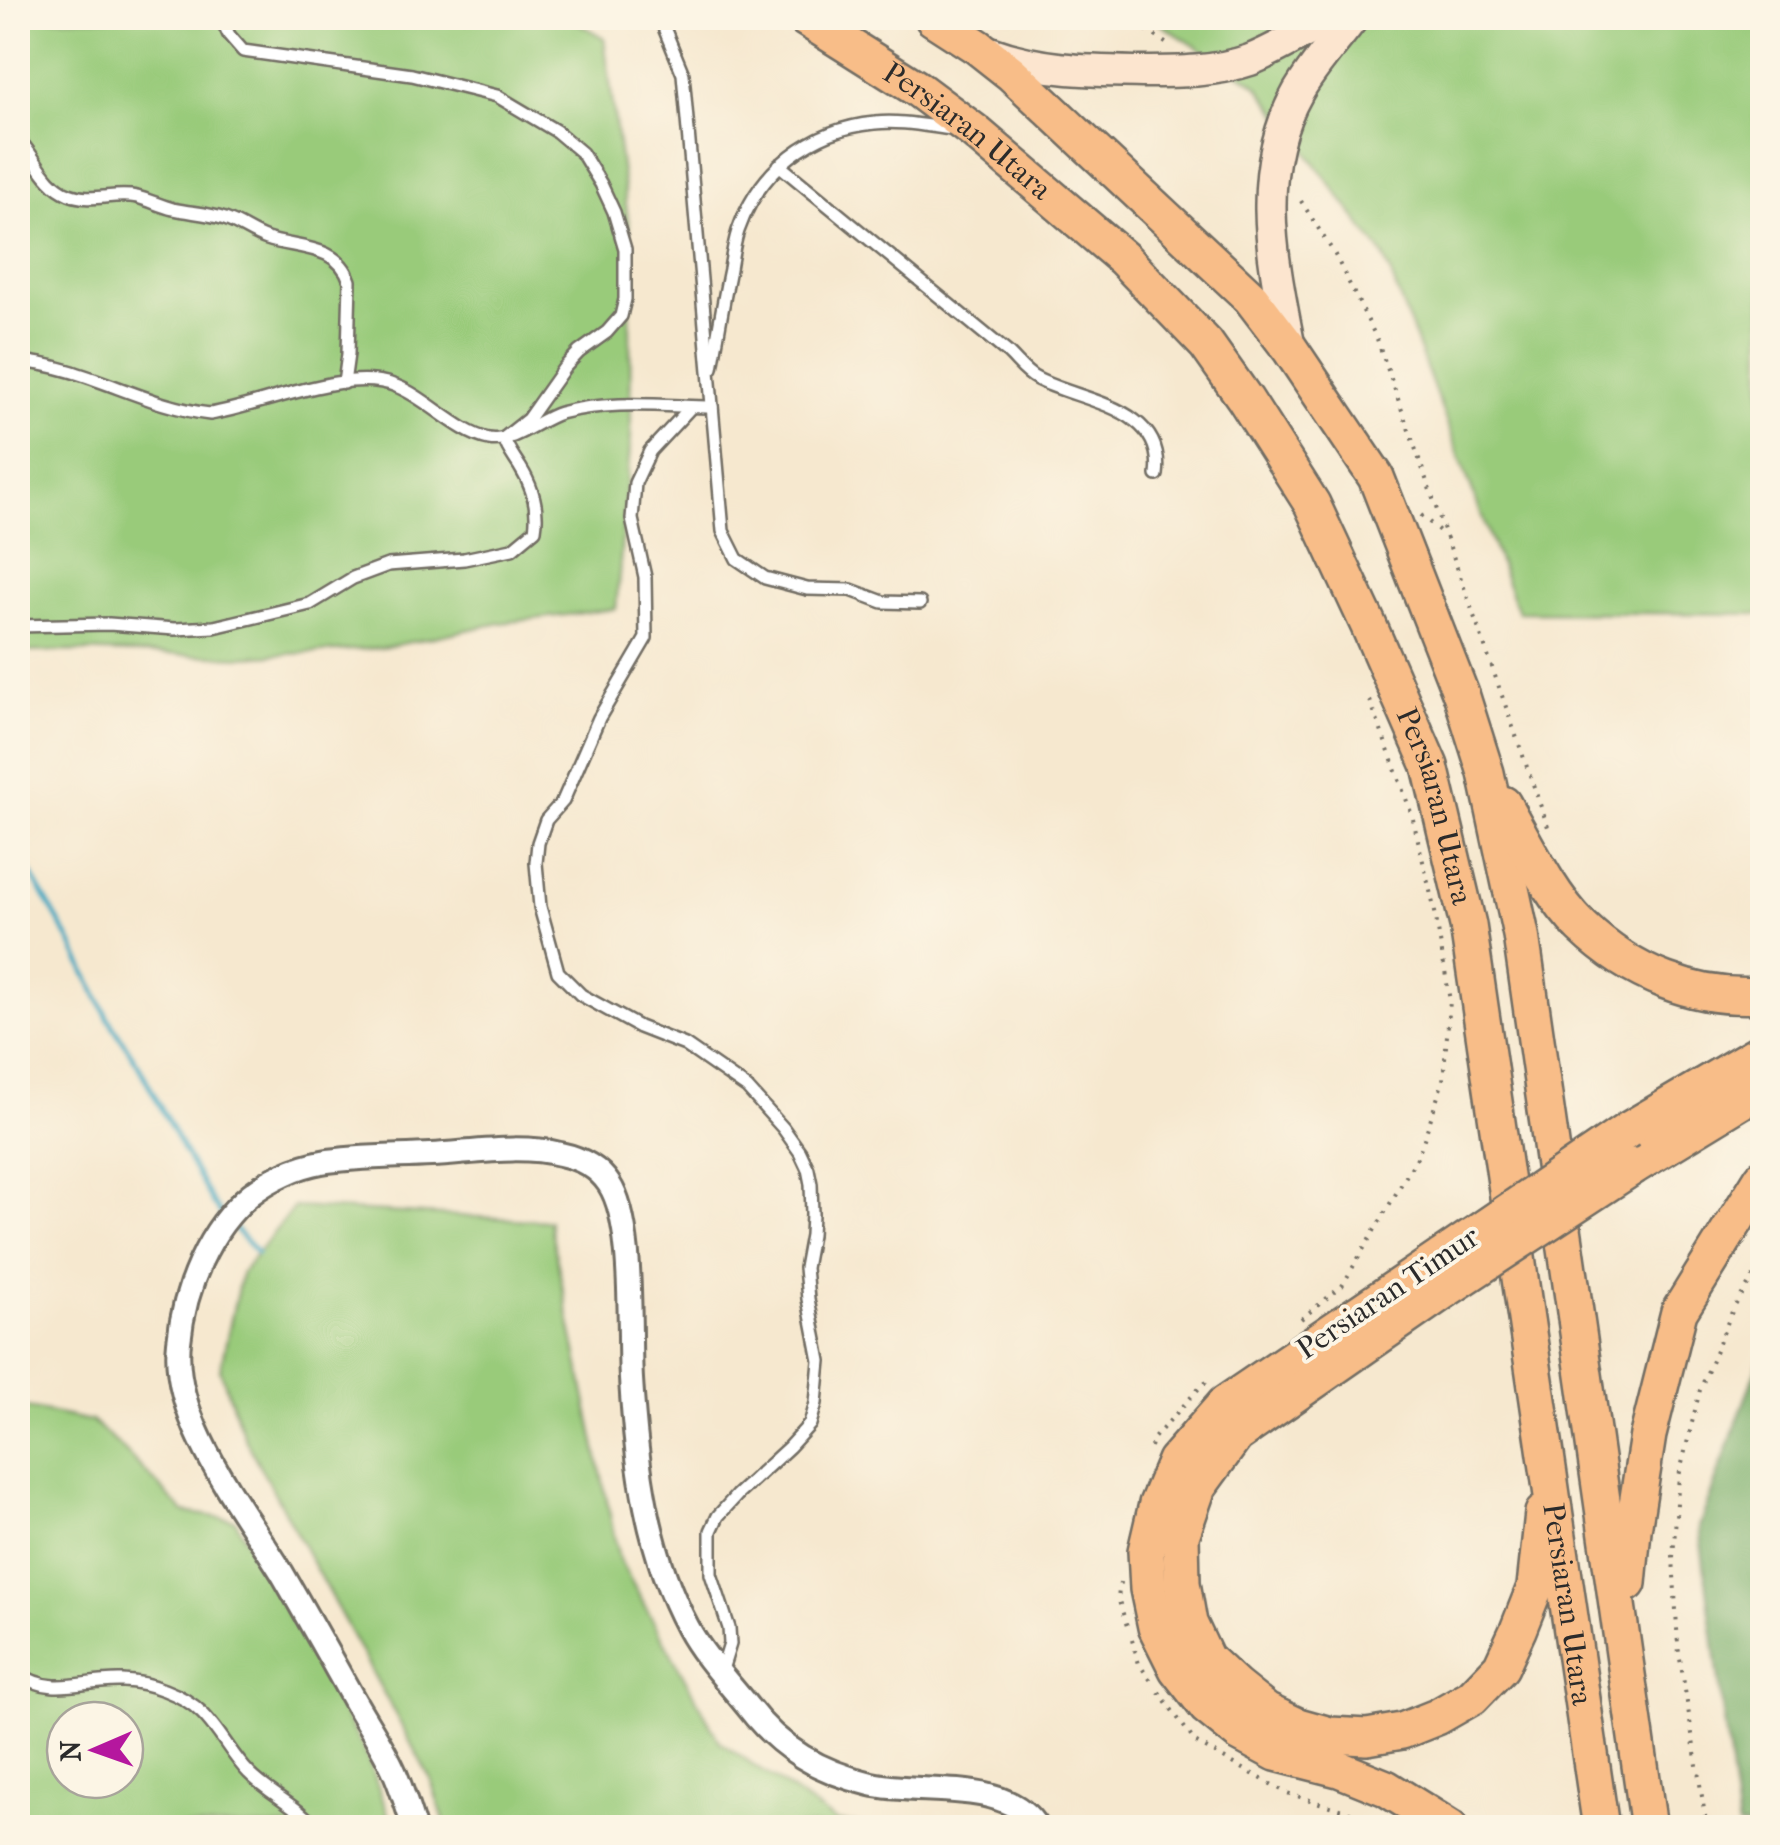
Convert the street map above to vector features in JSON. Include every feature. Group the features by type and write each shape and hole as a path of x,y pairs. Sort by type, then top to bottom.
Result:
{"main road":[{"name":"Persiaran Utara","path":"805,18 916,88 976,132 1124,259 1206,344 1312,504 1430,766 1468,925 1601,1828"},
{"name":"Persiaran Utara","path":"932,18 1011,73 1251,298 1376,477 1448,660 1486,773 1521,935 1649,1828"},
{"path":"1486,773 1546,880 1580,926 1661,981 1703,992 1762,995"},
{"name":"Persiaran Timur","path":"1173,1625 1182,1583 1182,1536 1198,1487 1236,1435 1628,1130 1762,1052"},
{"name":"Persiaran Timur","path":"1444,1273 1634,1166 1762,1088"},
{"path":"1624,1644 1633,1530 1646,1452 1679,1312 1762,1178"},
{"path":"1173,1625 1206,1660 1266,1711 1298,1726 1330,1735 1367,1736 1402,1731 1437,1717 1472,1698 1501,1667 1518,1630 1534,1586 1547,1451"},
{"path":"1173,1625 1177,1669 1207,1707 1239,1733 1276,1754 1339,1769 1386,1788 1450,1828"}],"street":[{"path":"978,47 1022,63 1067,70 1184,72 1250,60 1332,18"},
{"path":"1290,349 1276,276 1270,179 1280,133 1298,92 1353,18"},
{"path":"414,1828 394,1770 283,1575 207,1452 178,1374 179,1340 196,1270 220,1226 251,1193 285,1174 319,1162 521,1150 556,1153 583,1161 611,1186 622,1212 632,1400 642,1490 654,1542 690,1632 753,1714 790,1751 829,1772 875,1786 983,1794 1030,1816 1037,1828"}],"lane":[{"path":"221,18 229,36 243,52 412,76 497,96 556,130 582,153 614,212 624,249 626,299 621,316 579,352 528,419 504,438"},
{"path":"660,18 684,74 723,531 736,559 765,578 808,589 851,590 884,602 920,602"},
{"path":"710,382 737,233 752,197 779,165 820,136 848,127 878,122 976,132"},
{"path":"18,139 57,188 68,194 95,198 134,196 174,210 203,212 267,239 313,248 340,262 350,280 344,383"},
{"path":"779,165 1034,377 1135,420 1156,448 1156,475"},
{"path":"18,360 46,363 184,411 210,414 363,378 397,386 474,433 491,439 522,433 559,414 616,404 712,408"},
{"path":"691,407 650,452 634,483 632,519 645,577 646,638 599,718 562,801 546,820 536,863 540,907 558,972 580,995 684,1045 747,1088 783,1128 808,1169 812,1214 805,1268 820,1361 814,1413 810,1424 789,1448 718,1516 711,1532 711,1574 729,1628 730,1644 722,1673"},
{"path":"18,626 214,627 310,604 352,578 388,565 464,559 512,549 535,530 537,504 504,438"},
{"path":"18,1673 29,1681 54,1687 125,1680 188,1701 202,1712 250,1774 282,1802 304,1814 315,1828"}],"path":[{"path":"1129,18 1167,44"},
{"path":"1301,201 1334,252 1378,339 1550,833"},
{"path":"1299,1320 1342,1286 1419,1154 1444,1081 1450,1001 1435,912 1412,814 1367,692"},
{"path":"1707,1828 1678,1646 1673,1557 1678,1476 1700,1390 1733,1309 1762,1263"},
{"path":"1148,1456 1153,1439 1218,1374"},
{"path":"1120,1579 1118,1598 1139,1664 1195,1742 1287,1793 1382,1822 1390,1828"}],"green space":[{"path":"18,18 569,18 604,38 629,227 631,437 616,609 500,623 382,648 242,657 18,652"},
{"path":"1151,18 1762,18 1762,614 1518,612 1384,256 1257,85"},
{"path":"294,1207 549,1221 619,1559 720,1742 837,1822 884,1827 446,1827 431,1780 245,1439 220,1370 241,1274"},
{"path":"1762,1353 1762,1827 1738,1827 1699,1527"},
{"path":"18,1406 91,1421 184,1512 235,1520 365,1752 393,1827 18,1827"}],"waterway":[{"path":"18,851 221,1214"},
{"path":"232,1226 257,1253"}]}
